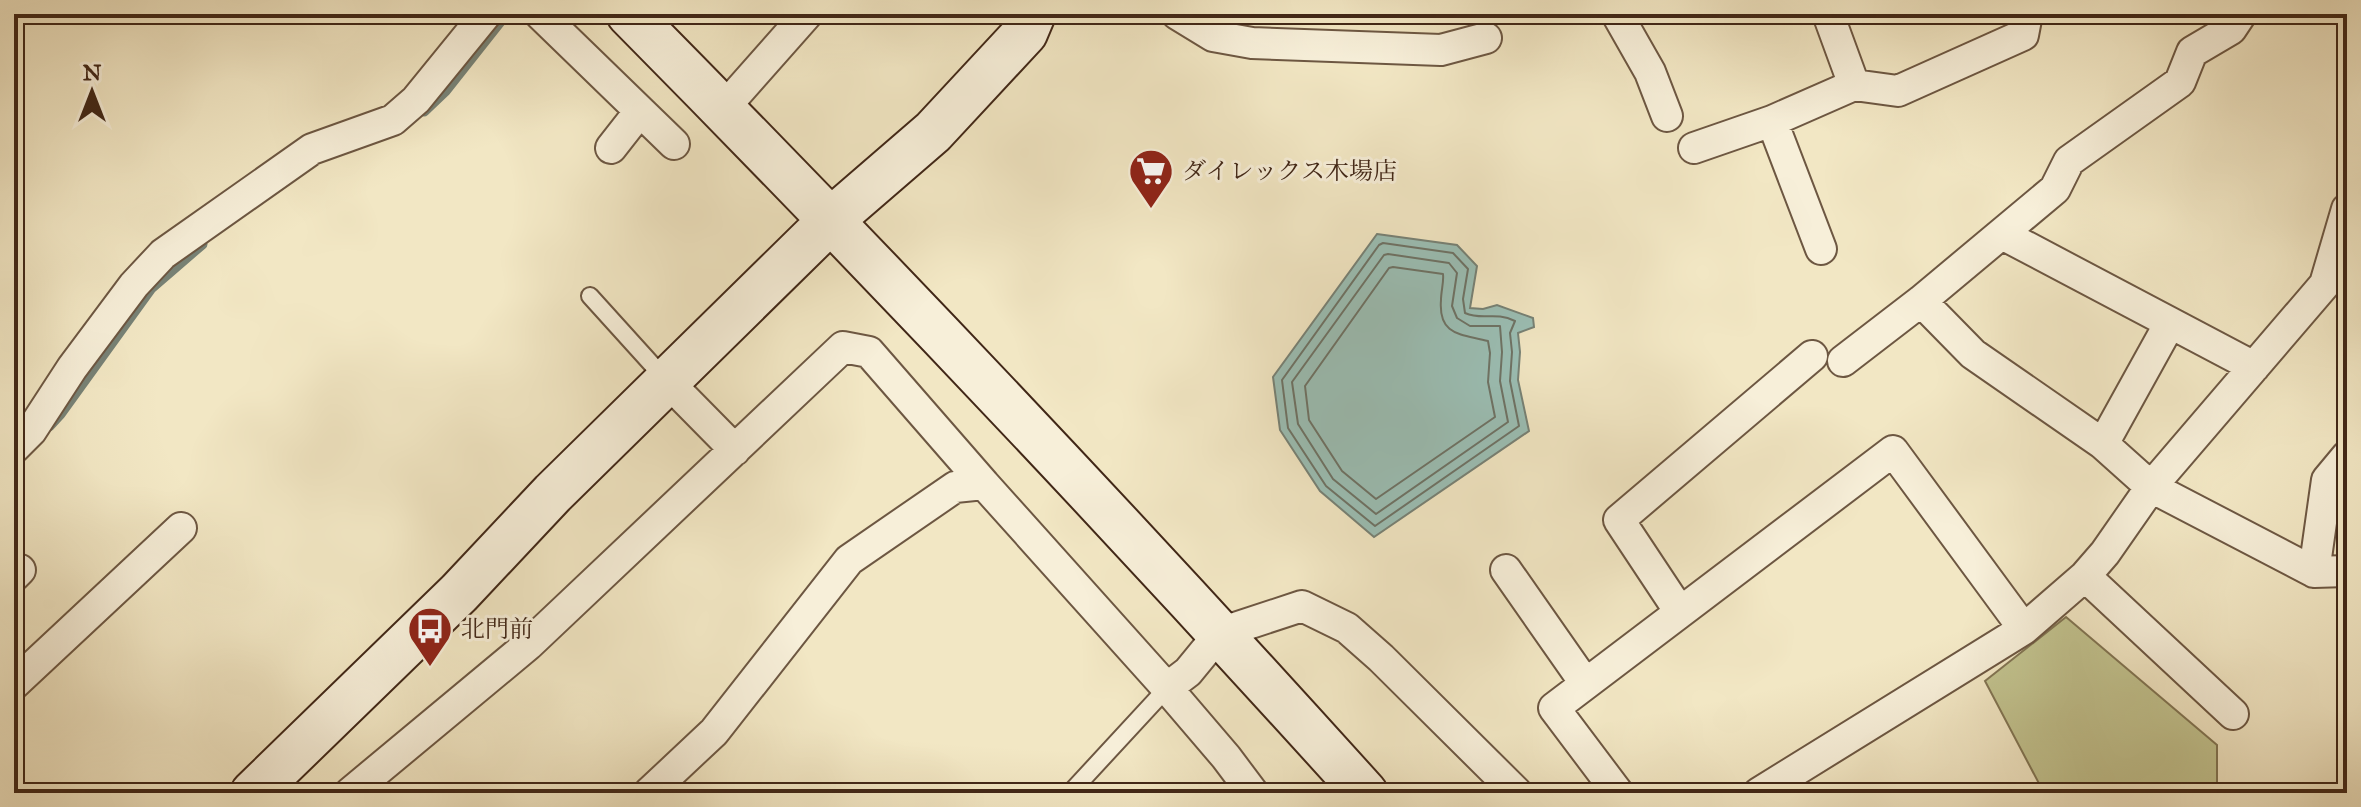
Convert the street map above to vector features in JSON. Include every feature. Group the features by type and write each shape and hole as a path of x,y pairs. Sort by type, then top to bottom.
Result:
{"main road":[{"path":"629,14 830,221 1220,633 1365,793"},
{"path":"273,785 553,493 830,221 933,132 1025,33 1033,14"}],"street":[{"path":"14,448 31,431 72,368 134,285 163,254 312,149 393,120 416,100 486,14"},
{"path":"540,14 674,144"},
{"path":"723,109 807,14"},
{"path":"1177,14 1213,36 1252,43 1441,50 1486,38"},
{"path":"1617,14 1650,72 1667,116"},
{"path":"1828,14 1854,85"},
{"path":"1694,148 1772,121 1854,85 1898,91 2023,35 2027,14"},
{"path":"1843,361 1921,301 2055,189 2069,161 2180,82 2192,52 2231,29 2241,14"},
{"path":"611,148 640,111"},
{"path":"1772,121 1821,249"},
{"path":"1759,793 2024,629 2085,576 2151,487 2325,284 2347,209"},
{"path":"2002,234 2254,367"},
{"path":"1921,301 1973,354 2103,444 2151,487 2314,572 2347,571"},
{"path":"2103,444 2170,323"},
{"path":"350,793 528,645 843,347 869,352 1167,688 1253,793"},
{"path":"1680,612 1619,520 1812,356"},
{"path":"667,381 735,450"},
{"path":"1618,793 1554,708 1893,451 2024,629"},
{"path":"2314,572 2327,480 2346,458"},
{"path":"649,793 714,732 849,560 955,487 984,484"},
{"path":"14,684 181,528"},
{"path":"1506,570 1585,683"},
{"path":"2085,576 2233,714"},
{"path":"1167,688 1188,672 1220,633 1302,606 1347,628 1517,793"}],"lane":[{"path":"590,296 667,381"},
{"path":"1070,793 1167,688"}],"green space":[{"path":"2066,617 2217,745 2217,793 2044,793 1985,681"}],"water":[{"path":"1377,234 1457,245 1477,266 1470,308 1483,309 1497,305 1533,318 1534,327 1518,333 1518,380 1529,431 1374,537 1320,491 1280,430 1273,377"}],"waterway":[{"path":"424,111 445,91 506,14"},
{"path":"49,426 151,288 202,244"}],"place":[{"name":"ダイレックス木場店","path":"1151,210"},
{"name":"北門前","path":"430,668"}]}
